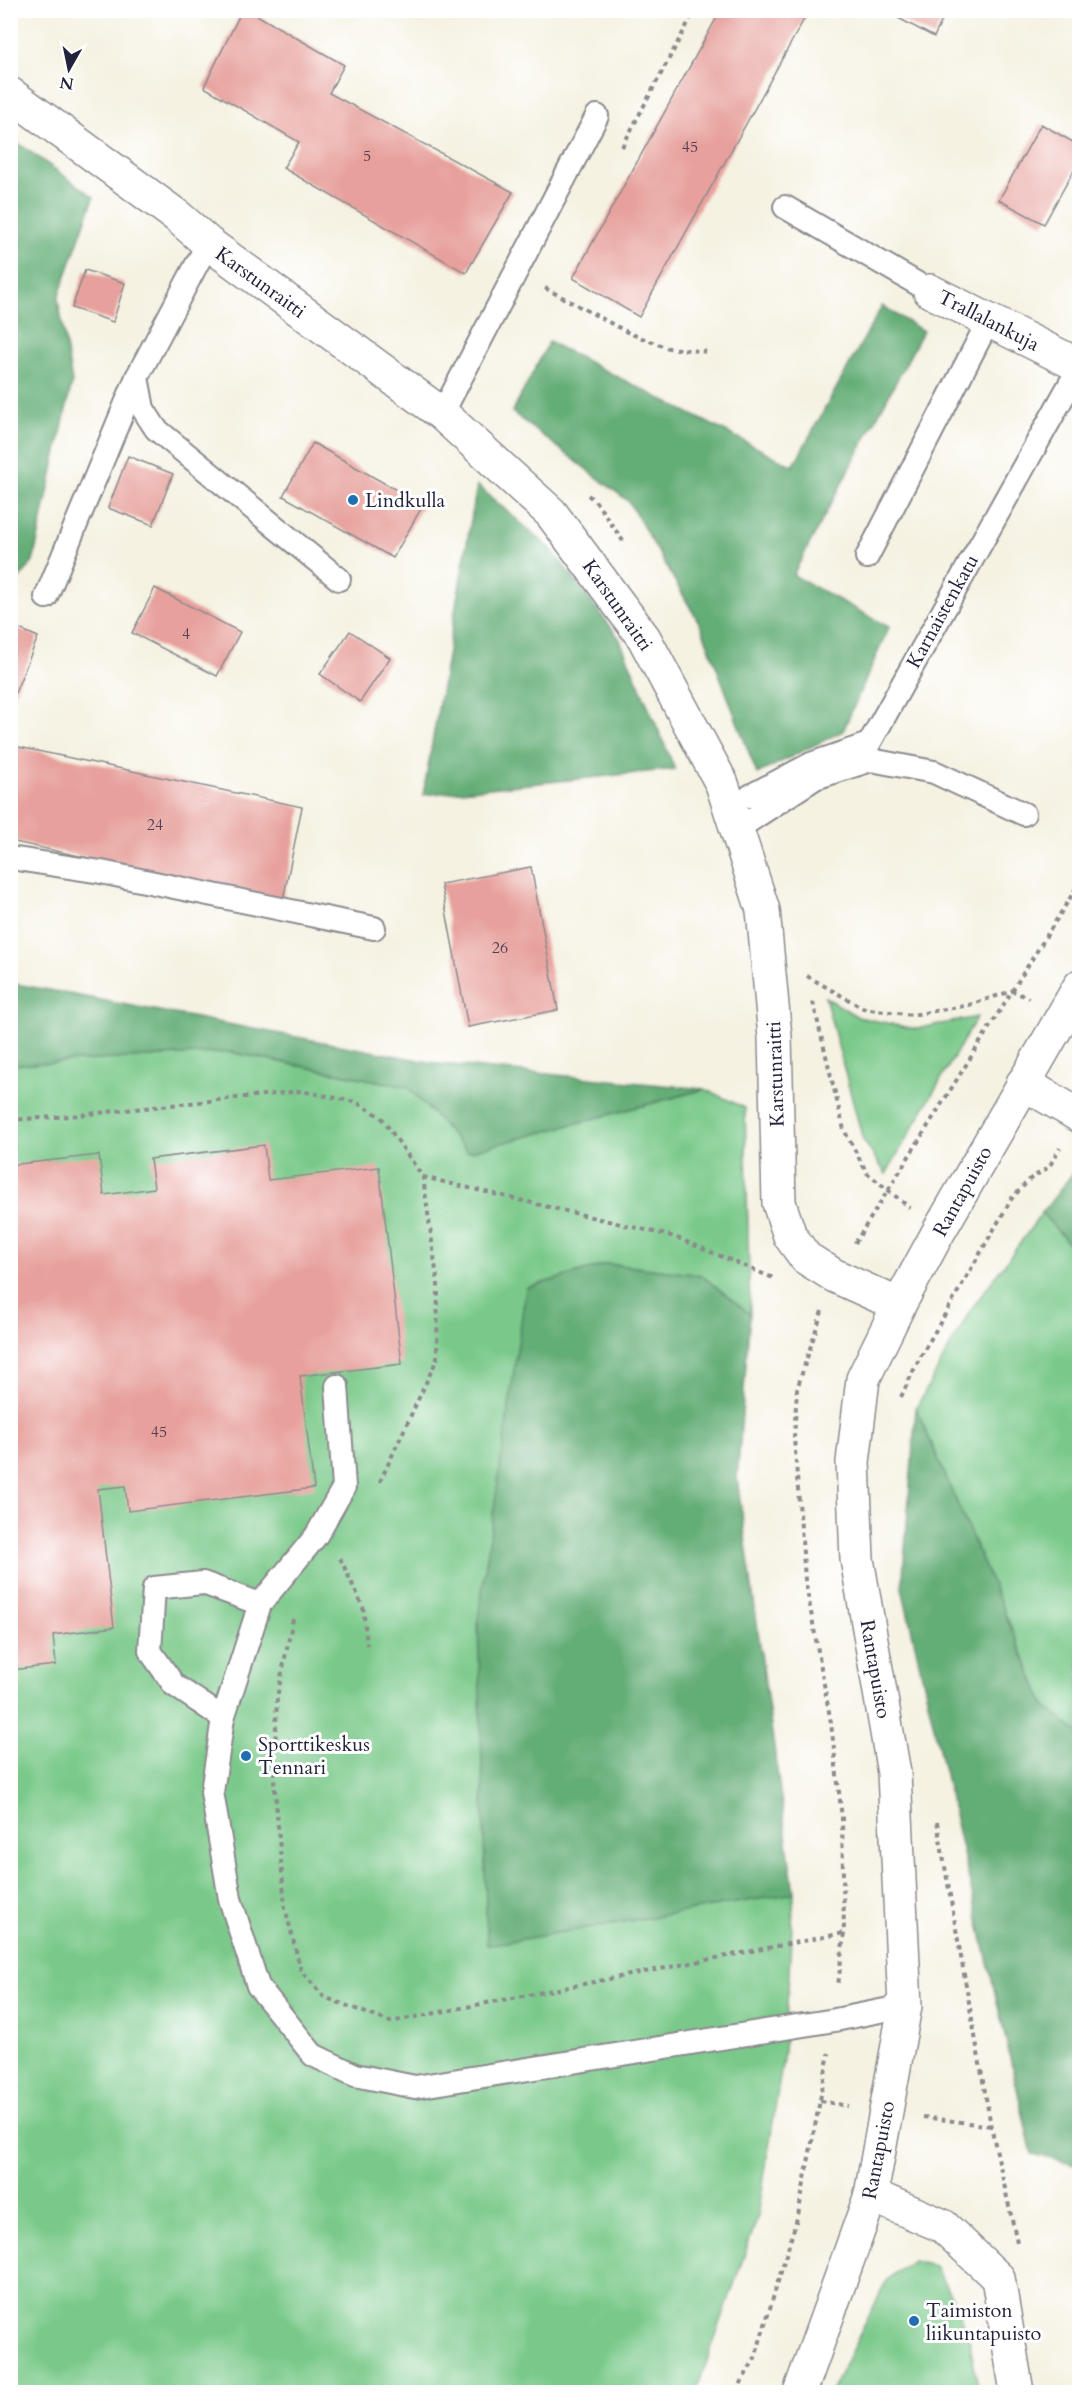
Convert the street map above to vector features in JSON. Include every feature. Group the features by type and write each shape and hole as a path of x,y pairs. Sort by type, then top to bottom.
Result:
{"street":[{"name":"Karstunraitti","path":"10,94 177,216 208,243 442,414 552,513 644,638 722,783 763,910 775,1037 779,1203 790,1236 807,1258 835,1276 899,1305"},
{"name":"Trallalankuja","path":"930,291 1079,366"},
{"name":"Rantapuisto","path":"801,2392 871,2195 905,2006 894,1773 857,1559 853,1462 864,1379 899,1305 939,1231 1080,986"},
{"path":"1023,1083 1079,1115"},
{"path":"871,2195 943,2226 998,2278 1017,2392"}],"lane":[{"path":"442,414 597,116"},
{"path":"785,207 930,291"},
{"path":"46,597 137,377 208,243"},
{"path":"867,557 989,320"},
{"name":"Karnaistenkatu","path":"750,796 811,764 869,744 1079,366"},
{"path":"137,377 143,409 156,429 339,579"},
{"path":"736,829 815,778 871,760 934,772 1024,814"},
{"path":"10,858 101,872 374,928"},
{"path":"337,1386 344,1487 316,1536 260,1604 223,1718 212,1792 230,1899 258,1986 313,2055 355,2075 415,2087 824,2022 905,2006"},
{"path":"223,1718 174,1684 150,1651 154,1588 203,1583 260,1604"}],"path":[{"path":"545,288 629,333 668,348 709,352"},
{"path":"587,495 596,502 628,548"},
{"path":"804,965 809,987"},
{"path":"806,976 863,1008 912,1015 969,1005 1012,990"},
{"path":"812,998 844,1130 867,1173 939,1231"},
{"path":"10,1120 70,1116 301,1091 356,1102 381,1117 423,1176 438,1285 437,1359 377,1488"},
{"path":"897,1406 918,1361 1012,1198 1030,1179 1049,1167 1079,1115"},
{"path":"423,1176 675,1237 783,1283"},
{"path":"335,1565 345,1549"},
{"path":"339,1558 363,1607 367,1645"},
{"path":"295,1609 277,1697 274,1779 285,1907 301,1971 324,1997 390,2022 844,1933"},
{"path":"937,1821 991,2126 1018,2248"}],"green space":[{"path":"11,138 94,197 58,298 72,382 33,562 11,589"},
{"path":"882,306 923,331 793,575 889,627 843,731 757,774 701,626 629,502 512,412 549,342 793,466"},
{"path":"477,485 551,549 619,638 675,769 423,795"},
{"path":"11,983 440,1064 705,1089 468,1152 408,1087 230,1052 11,1065"},
{"path":"825,997 858,1017 915,1029 977,1017 886,1174 863,1140"},
{"name":"Sporttikeskus Tennari","path":"230,1052 408,1087 468,1152 705,1089 745,1108 750,1314 701,1275 608,1264 526,1288 487,1945 794,1893 784,2052 758,2216 696,2392 11,2392 11,1065"},
{"path":"1079,1165 1079,1255 1042,1213"},
{"path":"1042,1213 1079,1255 1079,1734 1045,1706 916,1408 970,1311"},
{"path":"608,1264 701,1275 750,1314 737,1478 794,1893 487,1945 478,1619 526,1288"},
{"path":"916,1408 1045,1706 1079,1734 1079,2166 1032,2154 902,1588"},
{"name":"Taimiston liikuntapuisto","path":"912,2261 934,2266 953,2299 970,2343 979,2392 831,2392 887,2280"}],"building":[{"path":"242,10 248,10 344,65 329,93 513,192 466,273 283,168 299,142 204,87"},
{"path":"721,10 803,10 807,14 639,317 573,278"},
{"path":"883,10 947,10 934,37"},
{"path":"1041,124 1080,146 1080,159 1044,224 999,200"},
{"path":"85,270 125,283 113,322 72,308"},
{"name":"Lindkulla","path":"313,443 423,505 393,558 283,496"},
{"path":"128,456 173,474 153,525 108,508"},
{"path":"155,588 240,632 217,676 132,633"},
{"path":"10,625 38,637 15,693 10,691"},
{"path":"350,631 390,658 360,702 320,674"},
{"path":"14,746 302,807 283,900 10,841 10,761"},
{"path":"531,867 558,1010 468,1027 441,884"},
{"path":"264,1145 268,1180 379,1167 402,1364 300,1376 314,1488 128,1511 125,1486 98,1489 114,1627 53,1635 56,1665 10,1670 10,1165 99,1155 104,1195 154,1188 150,1159"}],"place":[{"name":"Lindkulla","path":"353,500"},
{"name":"Sporttikeskus Tennari","path":"246,1756"},
{"name":"Taimiston liikuntapuisto","path":"914,2321"}]}
